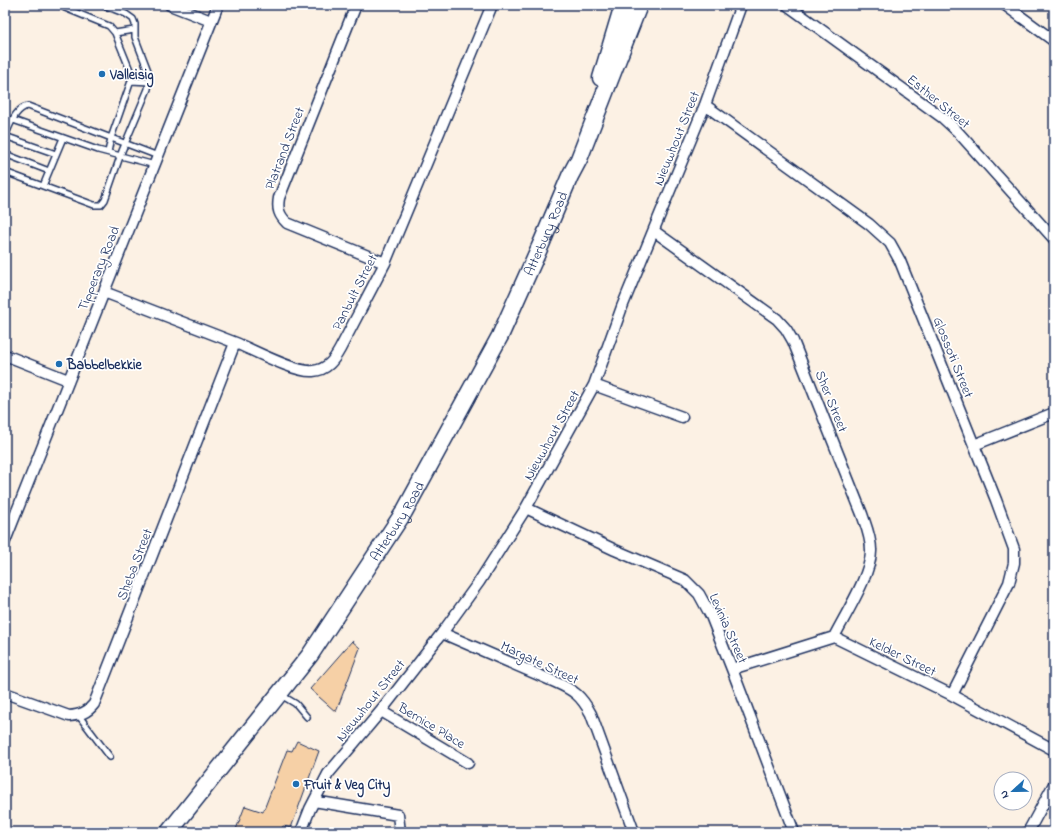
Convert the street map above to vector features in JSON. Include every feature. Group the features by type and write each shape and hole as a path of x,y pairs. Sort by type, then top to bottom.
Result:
{"main road":[{"name":"Atterbury Road","path":"570,176 574,156 624,5"},
{"name":"Atterbury Road","path":"169,832 310,655 404,512 500,336 570,176 579,159 640,5"}],"street":[{"path":"170,5 211,21"},
{"name":"Tipperary Road","path":"5,541 218,5"},
{"name":"Platrand Street","path":"356,5 279,198 278,212 287,223 385,263"},
{"name":"Panbult Street","path":"104,292 296,368 312,372 326,367 338,354 385,263 492,5"},
{"name":"Nieuwhout Street","path":"302,832 314,801 328,774 381,711 442,633 479,582 526,508 594,385 622,307 705,105 741,5"},
{"name":"Esther Street","path":"787,5 942,118 962,137 1054,239"},
{"path":"1005,5 1054,41"},
{"name":"Glossoti Street","path":"705,105 869,224 890,243 900,261 1014,549 1014,563 1009,583 952,696"},
{"name":"Sher Street","path":"654,231 777,319 786,329 792,341 862,514 871,542 871,558 867,573 834,637"},
{"name":"Sheba Street","path":"79,716 90,709 94,704 235,343"},
{"path":"5,355 68,380"},
{"path":"594,385 682,417"},
{"path":"974,445 1054,413"},
{"name":"Levinia Street","path":"526,508 615,550 685,580 699,594 705,603 732,669 794,832"},
{"name":"Margate Street","path":"442,633 555,682 579,695 591,714 634,832"},
{"path":"732,669 834,637"},
{"name":"Kelder Street","path":"834,637 952,696 1054,750"},
{"path":"5,693 63,715 79,716"},
{"name":"Bernice Place","path":"381,711 468,763"},
{"path":"1028,832 1054,784"},
{"path":"314,801 398,815 400,832"}],"lane":[{"path":"61,5 109,26 115,33 130,70 131,81 111,138 108,152"},
{"path":"5,172 94,205 101,205 105,200 120,155 150,82 149,70 135,37 134,21 131,17 103,5"},
{"path":"115,33 134,30"},
{"path":"131,81 150,82"},
{"path":"56,154 5,136 20,109 28,106 125,144 156,161"},
{"path":"13,120 98,150 156,161"},
{"path":"43,186 62,138"},
{"path":"5,154 49,171"},
{"path":"280,694 296,704 307,717"},
{"path":"79,716 110,758"}],"building":[{"path":"352,641 360,648 336,712 310,689"},
{"path":"297,741 319,751 291,828 283,826 280,832 235,832 245,806 263,812 287,750 292,751"}],"place":[{"name":"Valleisig","path":"102,74"},
{"name":"Babbelbekkie","path":"59,364"},
{"name":"Fruit & Veg City","path":"296,784"}]}
